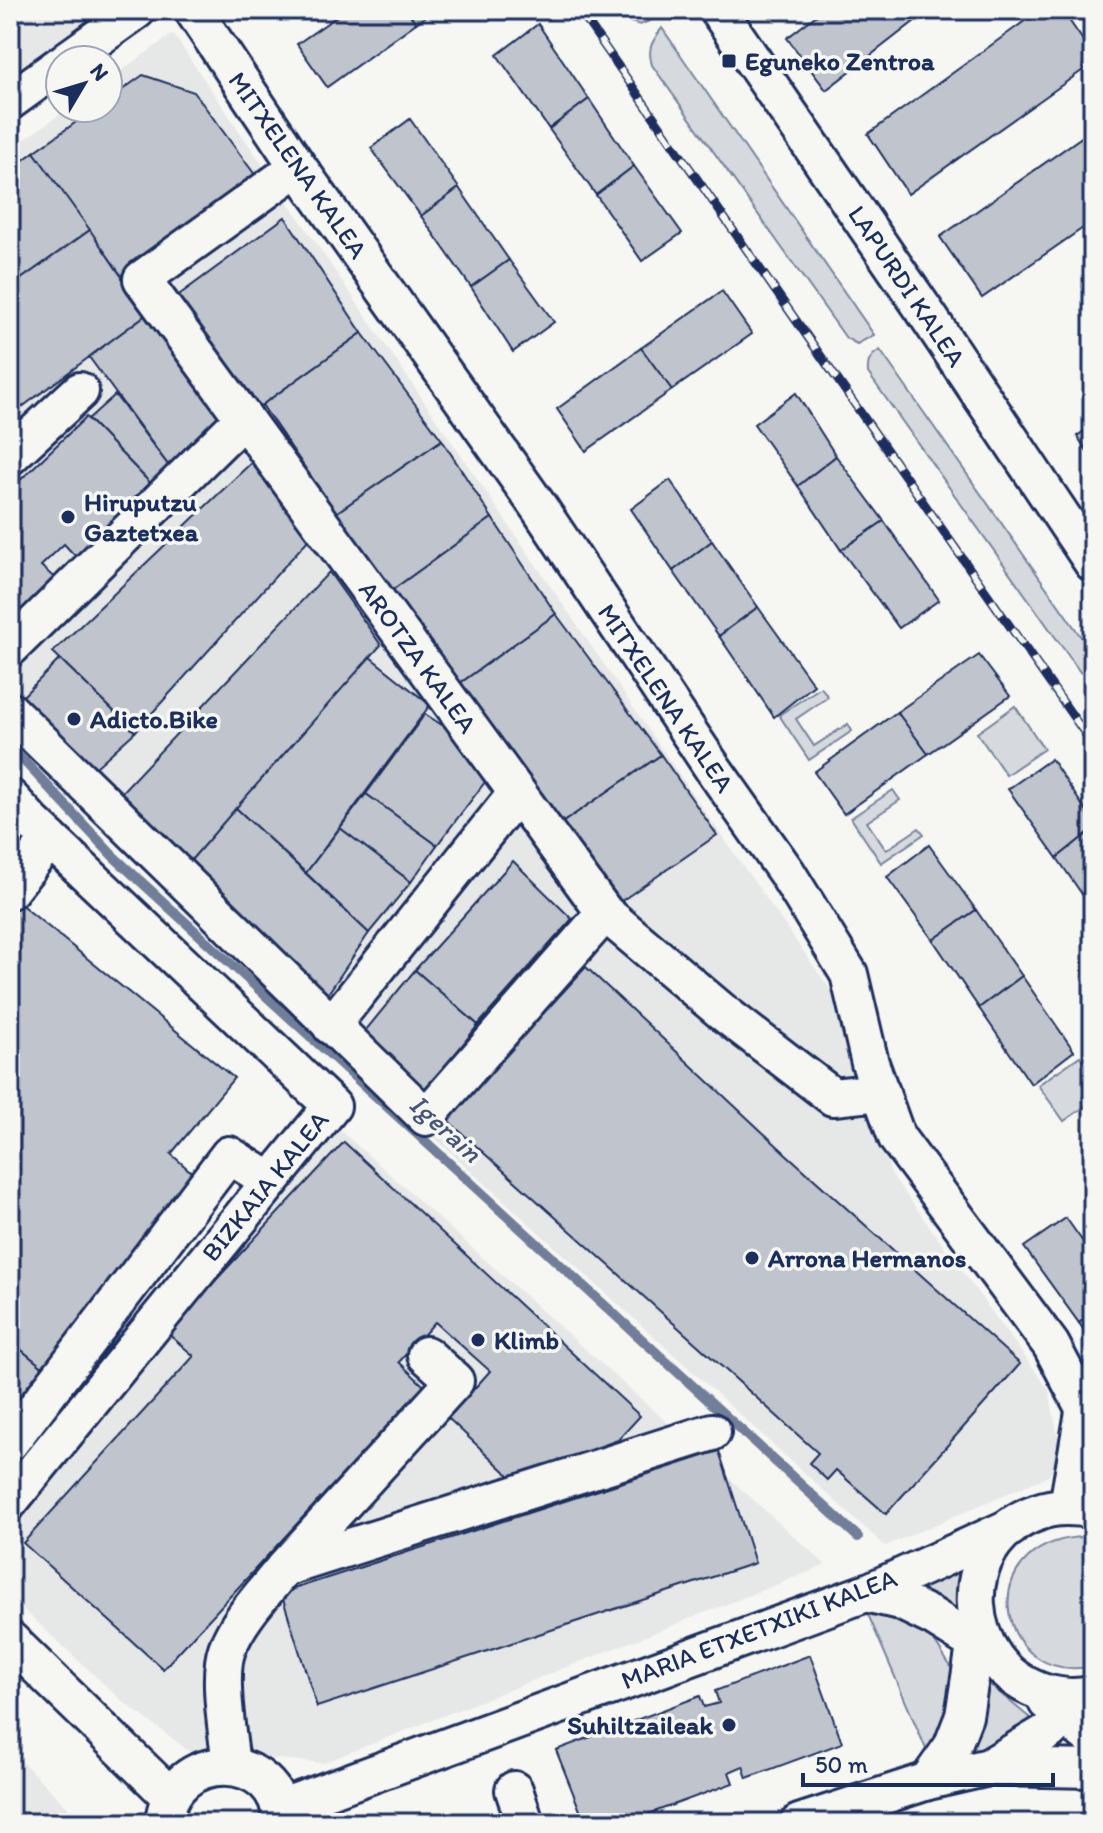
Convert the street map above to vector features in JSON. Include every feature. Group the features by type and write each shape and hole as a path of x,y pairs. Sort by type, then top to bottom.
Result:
{"street":[{"path":"89,44 137,10"},
{"name":"MITXELENA KALEA","path":"193,10 298,167 540,509 712,767 787,873 849,974 870,1063 897,1138 1051,1345 1089,1419 1081,1507"},
{"name":"LAPURDI KALEA","path":"722,12 1093,563"},
{"path":"10,101 44,77"},
{"name":"AROTZA KALEA","path":"298,167 142,279 605,913 725,1014 833,1097 881,1092"},
{"path":"10,456 80,391"},
{"path":"10,648 244,418"},
{"path":"10,711 426,1117 605,913"},
{"path":"331,1026 517,793"},
{"path":"10,890 25,826"},
{"name":"BIZKAIA KALEA","path":"10,1501 332,1106 25,826"},
{"path":"10,1442 229,1155 270,1181"},
{"path":"231,1766 223,1699 226,1651 248,1612 284,1568 455,1381 426,1355"},
{"path":"284,1568 712,1432"},
{"name":"MARIA ETXETXIKI KALEA","path":"280,1816 866,1593 1038,1512 1081,1507"},
{"path":"928,1781 952,1747 964,1716 981,1641 974,1599 979,1572 991,1547 1011,1527"},
{"path":"866,1593 900,1601 981,1641 1007,1673 1030,1688 1081,1702"},
{"path":"10,1640 168,1810 179,1785 194,1773 212,1766 231,1766 250,1772 265,1783 280,1816"},
{"path":"1081,1702 1093,1739"},
{"path":"989,1767 1049,1731 1081,1702"},
{"path":"799,1823 928,1781 989,1767 1093,1769"}],"shaded area":[{"path":"10,10 106,10 57,44 44,44 44,53 10,77"},
{"path":"617,10 650,10 656,18 640,25 624,20"},
{"path":"662,28 874,335 857,344 846,338 652,65 651,45"},
{"path":"173,34 700,805 837,999 891,1174 1049,1390 1060,1448 1050,1475 885,1546 427,1131 10,710 10,150 47,124 124,124 124,69"},
{"path":"880,350 1093,654 1093,675 1087,677 1080,672 868,373 870,359"},
{"path":"821,687 828,697 796,719 814,746 848,724 852,731 809,760 779,715"},
{"path":"1015,706 1044,749 1006,775 977,733"},
{"path":"893,790 900,800 867,822 886,850 919,828 924,834 881,863 851,818"},
{"path":"1080,1056 1093,1074 1093,1101 1064,1121 1038,1085"},
{"path":"339,1129 826,1565 323,1763 189,1751 120,1699 10,1597 10,1517 133,1363"},
{"path":"1080,1537 1093,1541 1093,1666 1060,1667 1035,1656 1018,1637 1009,1613 1010,1587 1022,1564 1045,1546"},
{"path":"962,1560 958,1616 898,1581"},
{"path":"867,1612 917,1623 933,1639 954,1672 956,1703 929,1756"},
{"path":"984,1680 1041,1727 958,1767"},
{"path":"10,1750 83,1823 10,1823"}],"building":[{"path":"346,10 407,10 416,23 327,87 297,44"},
{"path":"407,10 435,10 416,23"},
{"path":"823,10 929,10 826,90 787,38"},
{"path":"1040,10 1062,10 1093,55 1093,63 908,194 868,134"},
{"path":"538,24 589,99 549,129 497,55"},
{"path":"143,75 194,92 264,187 128,285 34,152 73,124 124,124 124,89"},
{"path":"589,99 634,166 596,195 549,129"},
{"path":"410,119 459,188 421,216 371,148"},
{"path":"1093,129 1093,221 982,298 940,237"},
{"path":"34,152 90,230 10,287 10,170"},
{"path":"634,166 682,233 642,261 596,195"},
{"path":"459,188 509,260 471,287 421,216"},
{"path":"285,217 362,333 244,418 168,303"},
{"path":"90,230 147,314 10,416 10,287"},
{"path":"509,260 554,322 513,352 471,287"},
{"path":"722,291 752,334 672,390 641,348"},
{"path":"147,314 226,424 174,473 89,357"},
{"path":"362,333 442,440 336,513 262,405"},
{"path":"641,348 672,390 586,451 557,409"},
{"path":"796,393 836,456 798,486 754,424"},
{"path":"115,395 174,473 156,489 88,419"},
{"name":"Hiruputzu Gaztetxea","path":"86,417 156,489 79,560 64,544 41,566 59,582 10,631 10,490"},
{"path":"1093,425 1093,460 1077,436"},
{"path":"442,440 492,518 391,591 336,513"},
{"path":"836,456 884,521 841,550 798,486"},
{"path":"253,461 309,539 135,732 53,652"},
{"path":"670,480 712,541 673,571 631,509"},
{"path":"492,518 556,614 459,684 391,591"},
{"path":"884,521 939,600 899,628 841,550"},
{"path":"712,541 758,607 719,636 673,571"},
{"path":"329,572 381,645 186,866 117,797"},
{"path":"758,607 814,685 774,717 719,636"},
{"path":"556,614 661,755 559,825 459,684"},
{"path":"979,655 1010,696 928,754 897,712"},
{"path":"370,657 430,705 306,873 236,808"},
{"name":"Adicto.Bike","path":"60,659 135,732 85,777 13,706"},
{"path":"897,712 928,754 844,814 814,772"},
{"path":"425,714 448,729 485,782 437,845 366,794"},
{"path":"661,755 717,835 617,904 559,825"},
{"path":"1051,759 1093,821 1093,829 1057,858 1008,789"},
{"path":"366,794 437,845 411,882 340,828"},
{"path":"236,808 369,933 323,1001 186,866"},
{"path":"340,828 411,882 369,933 306,873"},
{"path":"1093,829 1093,910 1057,858"},
{"path":"929,845 976,910 933,940 887,877"},
{"path":"513,861 572,919 478,1025 415,970"},
{"path":"13,898 234,1078 171,1154 198,1178 51,1374 20,1349 10,1361 10,902"},
{"path":"976,910 1022,976 979,1008 933,940"},
{"name":"Arrona Hermanos","path":"586,967 785,1153 1020,1364 886,1514 836,1470 827,1480 809,1463 818,1453 446,1119"},
{"path":"415,970 478,1025 421,1097 356,1042"},
{"path":"1022,976 1074,1051 1031,1084 979,1008"},
{"path":"344,1142 640,1416 618,1440 512,1478 448,1418 490,1371 435,1322 399,1362 424,1386 163,1669 23,1543 194,1356 167,1333"},
{"path":"1066,1218 1093,1256 1093,1313 1079,1323 1024,1247"},
{"path":"1093,1313 1093,1343 1079,1323"},
{"path":"20,1349 51,1374 10,1426 10,1361"},
{"path":"719,1451 755,1563 317,1707 281,1593"},
{"name":"Suhiltzaileak","path":"810,1655 842,1743 747,1778 743,1766 729,1772 733,1783 624,1823 585,1823 556,1750 700,1696 704,1707 719,1703 715,1691"}],"waterway":[{"name":"Igerain","path":"10,746 113,856 858,1537"}],"railway":[{"path":"579,10 1093,745"}],"place":[{"name":"Eguneko Zentroa","path":"729,61"},
{"name":"Hiruputzu Gaztetxea","path":"68,517"},
{"name":"Adicto.Bike","path":"74,719"},
{"name":"Arrona Hermanos","path":"752,1258"},
{"name":"Klimb","path":"478,1340"},
{"name":"Suhiltzaileak","path":"729,1725"}]}
